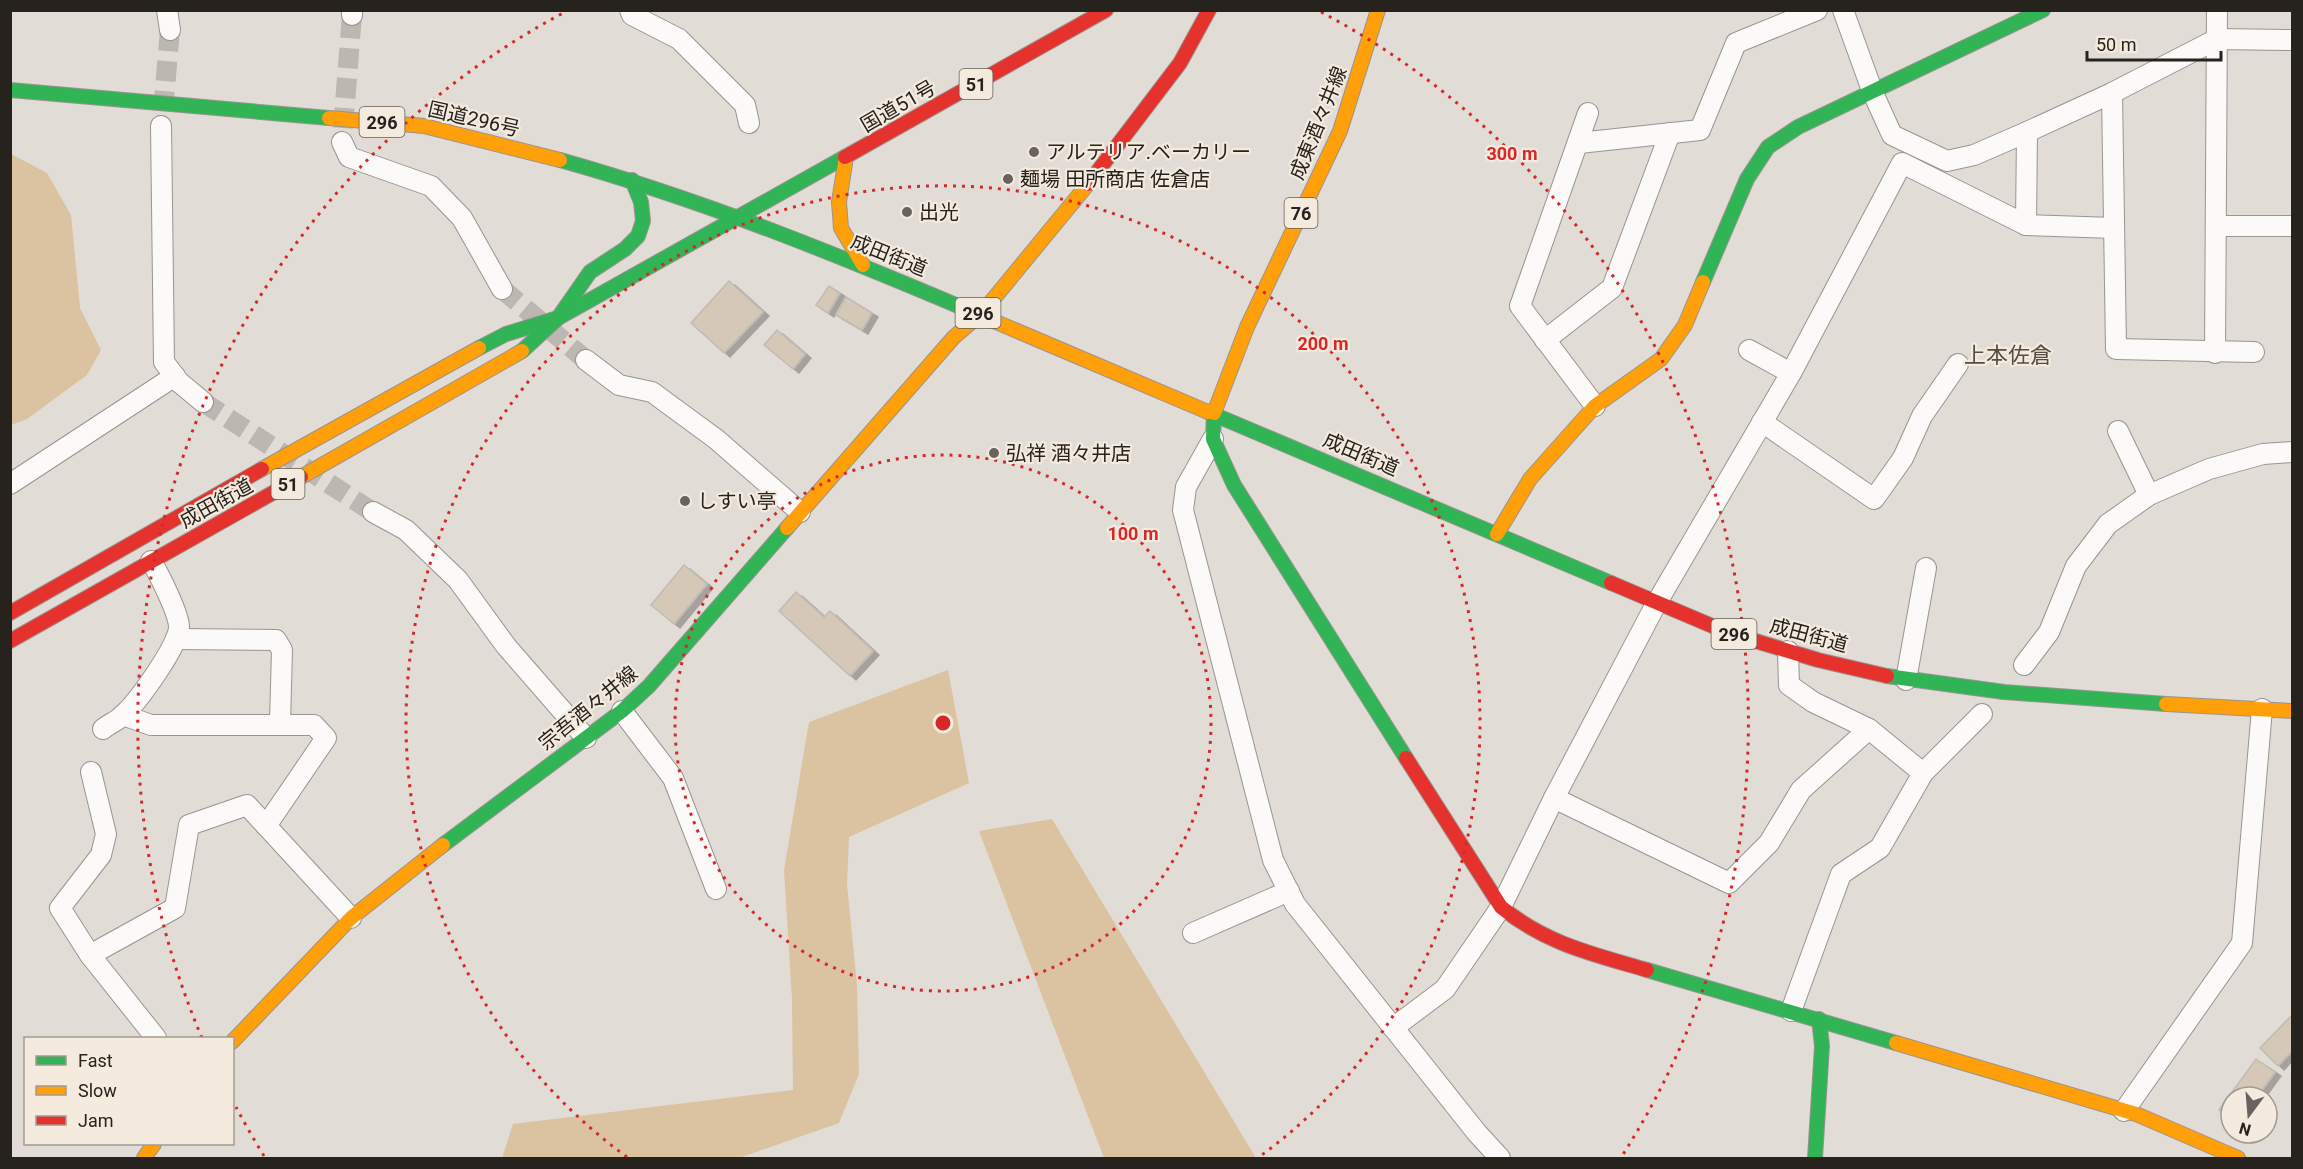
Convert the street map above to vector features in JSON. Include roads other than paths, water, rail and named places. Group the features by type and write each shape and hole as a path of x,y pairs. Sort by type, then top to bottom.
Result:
{"main road":[{"name":"国道51号","path":"741,217 1106,10"},
{"name":"宗吾酒々井線","path":"234,1040 351,918 492,807 622,711 649,686 954,337 981,314 1057,225 1173,73 1209,10"},
{"name":"成東酒々井線","path":"1214,413 1247,327 1340,131 1378,10"},
{"path":"1497,534 1530,479 1595,406 1661,359 1685,325 1747,179 1768,147 1798,127 2043,10"},
{"name":"国道296号","path":"10,90 424,126 498,143 632,180 741,217"},
{"path":"846,157 838,202 841,228 863,265"},
{"path":"558,318 590,272 625,249 638,236 643,221 642,202 632,180"},
{"name":"成田街道","path":"10,613 395,394 506,334 558,318 741,217 981,314 1728,633 1788,651 1906,680 2014,692 2292,711"},
{"name":"成田街道","path":"10,641 519,354 558,318"},
{"path":"1214,413 1213,439 1234,485 1501,907 1522,924 1559,944 2124,1111 2184,1133 2238,1158"},
{"path":"1815,1158 1822,1046 1819,1019"},
{"path":"144,1158 153,1145"}],"street":[{"path":"630,10 632,15 679,39 745,105 749,123"},
{"path":"1579,142 1700,130 1736,43 1817,10"},
{"path":"1843,10 1873,93 1892,135 1947,161 1974,155 2027,132 2112,93 2217,39 2292,39"},
{"path":"2215,353 2217,10"},
{"path":"2112,93 2116,349 2215,353 2254,352"},
{"path":"1588,113 1520,306 1595,406"},
{"path":"162,126 164,362 174,376 203,402"},
{"path":"2026,225 2027,132"},
{"path":"1545,340 1612,288 1670,133"},
{"path":"342,142 349,157 431,186 462,218 502,289"},
{"path":"1393,1028 1445,989 1501,907 1554,798 1656,604 1791,373 1902,163 2026,225 2114,228"},
{"path":"2216,226 2292,226"},
{"path":"1749,350 1791,373"},
{"path":"586,360 619,385 652,392 716,440 800,512"},
{"path":"1762,422 1874,499 1902,458 1922,416 1958,364"},
{"path":"10,484 174,376"},
{"path":"2118,431 2149,495"},
{"path":"1213,439 1186,486 1183,510 1273,860 1295,904 1500,1158"},
{"path":"2024,665 2049,632 2076,566 2108,524 2149,495 2209,469 2263,454 2292,452"},
{"path":"374,512 406,530 458,580 506,646 586,738"},
{"path":"103,729 123,716 156,673 176,639 179,625 161,577 151,561"},
{"path":"1906,680 1926,568"},
{"path":"176,639 276,640 282,650 280,723"},
{"path":"1788,651 1789,685 1813,702 1869,729 1923,773"},
{"path":"2124,1111 2242,943 2262,709"},
{"path":"622,711 673,778 716,890"},
{"path":"1791,1011 1841,874 1880,848 1923,773 1982,714"},
{"path":"123,716 151,725 280,723 314,725 326,738 266,826"},
{"path":"1554,798 1729,883 1769,843 1801,790 1869,729"},
{"path":"91,772 106,834 101,855 60,908 90,955 155,1037"},
{"path":"90,955 175,908 189,825 247,805 351,918"},
{"path":"1193,933 1289,891"}],"tunnel":[{"path":"343,128 352,15"},
{"path":"163,111 170,30"},
{"path":"502,289 586,360"},
{"path":"203,402 373,512"}],"place":[{"name":"アルテリア.ベーカリー","path":"1034,152"},
{"name":"麺場 田所商店 佐倉店","path":"1008,179"},
{"name":"出光","path":"907,212"},
{"name":"弘祥 酒々井店","path":"994,453"},
{"name":"しすい亭","path":"685,501"}],"district":[{"name":"上本佐倉","path":"2008,355"}]}
